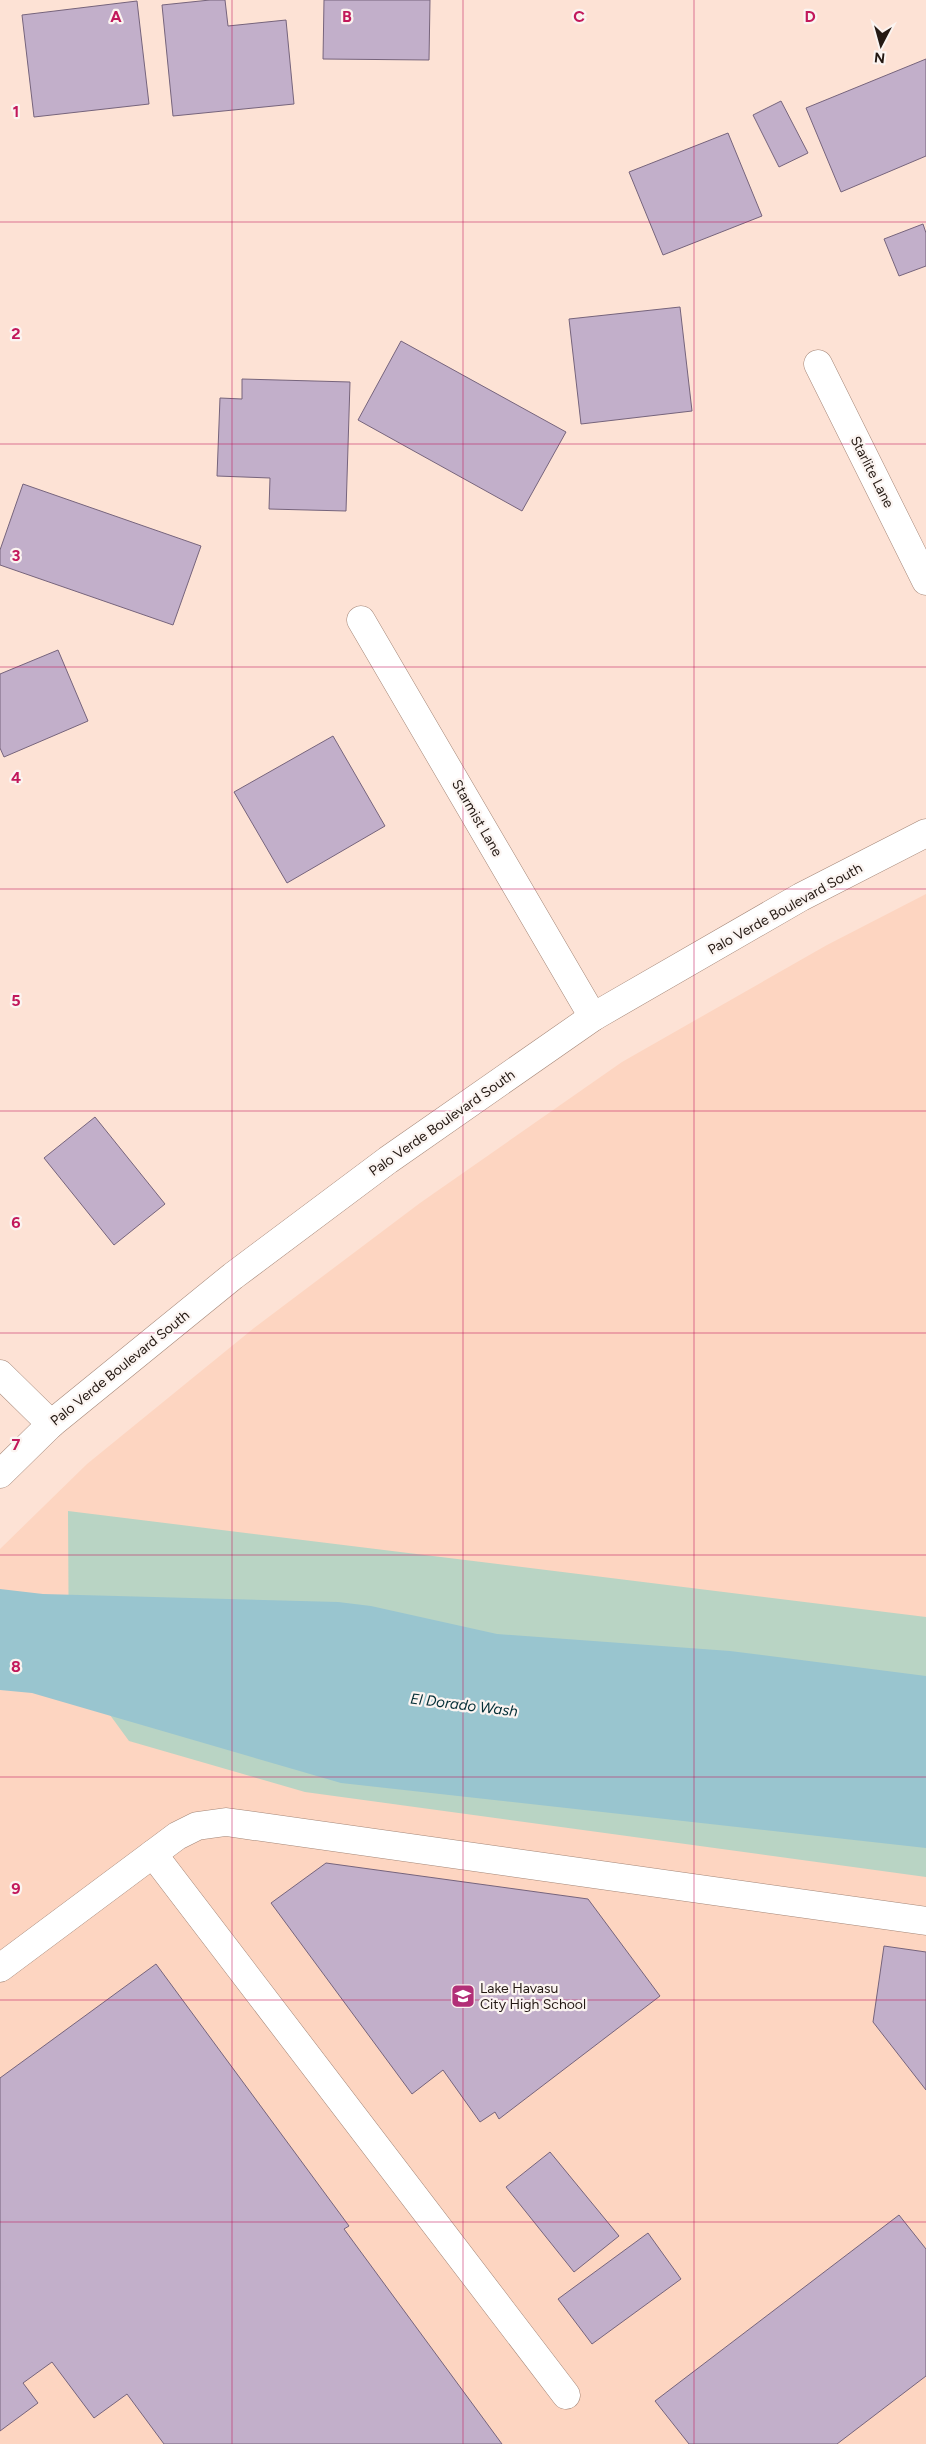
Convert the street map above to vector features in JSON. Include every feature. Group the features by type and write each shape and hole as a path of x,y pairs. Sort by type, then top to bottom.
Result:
{"main road":[{"name":"Starlite Lane","path":"818,364 926,580"},
{"name":"Starmist Lane","path":"362,620 593,1017"},
{"name":"Palo Verde Boulevard South","path":"0,1474 51,1424 220,1286 380,1165 593,1017 801,898 926,833"},
{"path":"0,1374 51,1424"},
{"path":"0,1968 153,1854 190,1829 211,1823 233,1822 926,1921"},
{"path":"153,1854 566,2395"}],"shaded area":[{"name":"Lake Havasu City High School","path":"926,894 926,2444 0,2444 0,1549 87,1464 254,1328 420,1203 622,1062 827,945"}],"green space":[{"path":"68,1511 926,1617 926,1877 305,1792 129,1741 110,1715 69,1681"}],"water":[{"name":"El Dorado Wash","path":"0,1589 43,1594 338,1602 371,1606 497,1634 730,1651 926,1676 926,1848 341,1783 32,1693 0,1690"}],"building":[{"path":"225,0 228,26 286,20 294,104 173,116 162,5"},
{"path":"324,0 430,0 429,60 323,59"},
{"path":"137,1 149,104 34,117 22,15"},
{"path":"926,59 926,156 841,192 806,108"},
{"path":"781,101 808,153 779,167 753,115"},
{"path":"728,133 762,216 663,255 629,172"},
{"path":"923,224 926,233 926,266 899,276 884,239"},
{"path":"680,307 692,411 581,424 569,319"},
{"path":"401,341 566,432 522,511 358,420"},
{"path":"242,379 350,382 346,511 269,509 270,478 217,476 220,398 242,399"},
{"path":"23,484 201,546 173,625 0,565 0,550"},
{"path":"58,650 88,721 4,757 0,748 0,674"},
{"path":"333,736 385,826 287,883 234,792"},
{"path":"95,1117 165,1204 114,1245 44,1158"},
{"path":"326,1863 588,1899 660,1996 499,2119 495,2112 480,2122 443,2070 412,2094 271,1903"},
{"path":"884,1946 926,1952 926,2090 873,2022"},
{"path":"156,1964 349,2226 344,2229 502,2444 164,2444 127,2394 94,2418 52,2362 23,2383 38,2403 0,2431 0,2078"},
{"path":"550,2152 619,2236 574,2272 506,2187"},
{"path":"899,2215 926,2249 926,2376 837,2444 689,2444 655,2401"},
{"path":"648,2233 681,2279 592,2344 558,2299"}],"place":[{"name":"Lake Havasu City High School","path":"463,1996"}]}
